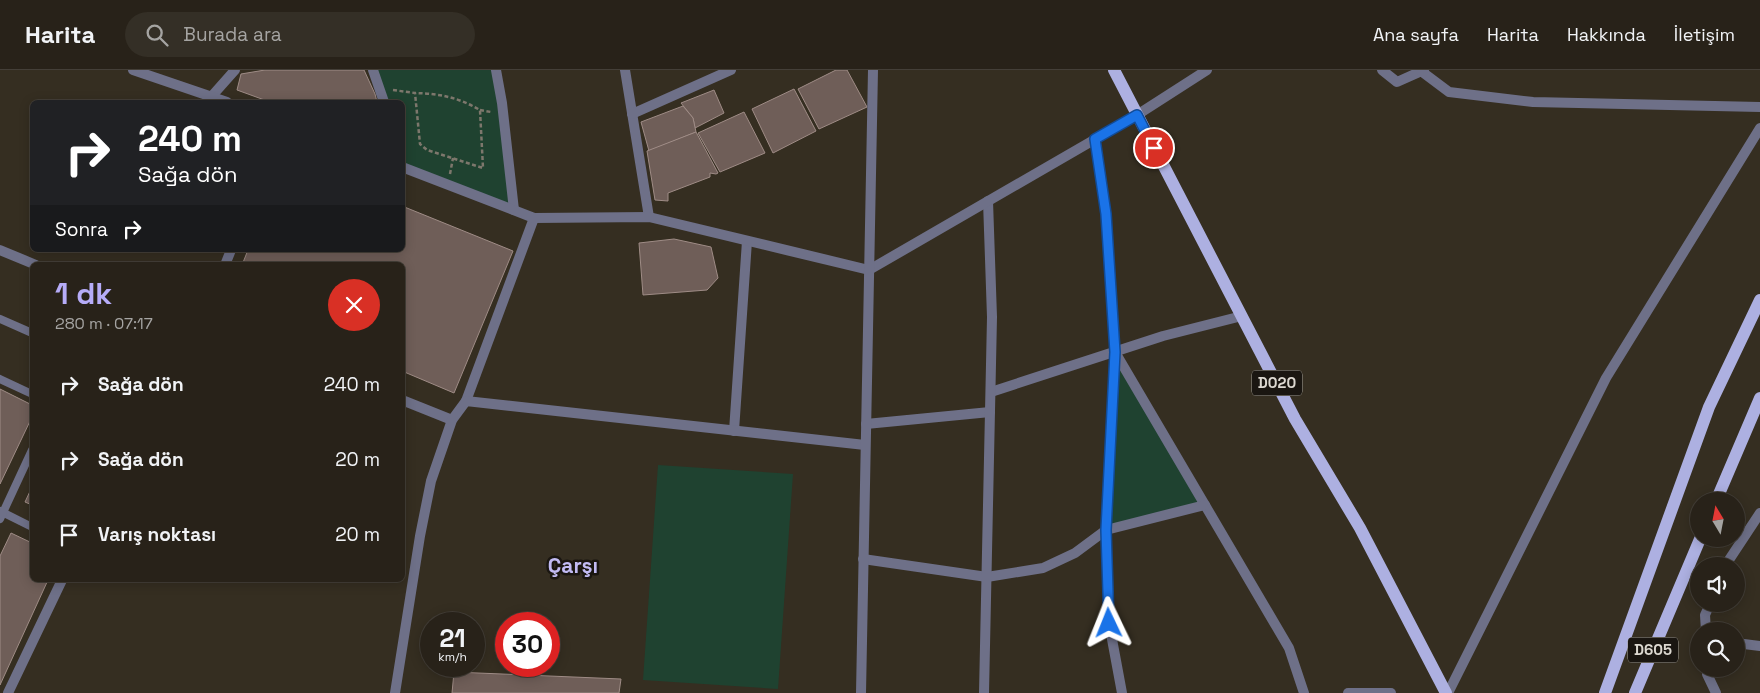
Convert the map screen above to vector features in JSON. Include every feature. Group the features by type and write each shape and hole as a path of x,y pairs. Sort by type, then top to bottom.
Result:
{"main road":[{"name":"D020","path":"1114,70 1295,419 1360,528 1447,693"},
{"name":"D605","path":"1605,693 1709,407 1760,300"},
{"path":"1720,492 1760,398"},
{"name":"D605","path":"1635,693 1696,548"},
{"path":"1600,693 1611,674"}],"street":[{"path":"133,70 221,100"},
{"path":"211,97 235,70"},
{"path":"373,70 384,100"},
{"path":"496,70 502,102 514,210"},
{"path":"625,70 649,217"},
{"path":"632,114 731,70"},
{"path":"860,693 873,70"},
{"path":"405,168 534,218 649,217 869,270 1137,115 1207,70"},
{"path":"1382,70 1397,82 1423,71 1449,92 1524,101 1760,107"},
{"path":"1447,693 1606,378 1760,128"},
{"path":"1095,139 1106,214 1115,352 1106,530 1109,623 1122,693"},
{"path":"984,693 992,318 988,201"},
{"path":"395,693 420,536 431,481 452,420 466,401 534,218"},
{"path":"734,431 747,241"},
{"path":"0,250 30,262"},
{"path":"991,392 1163,336 1242,316"},
{"path":"1115,352 1289,648 1304,693"},
{"path":"405,401 452,420"},
{"path":"466,401 865,445"},
{"path":"866,424 990,412"},
{"path":"863,559 986,577 1043,568 1075,553 1106,530 1205,505"},
{"path":"1732,557 1760,513"},
{"path":"8,693 61,582"},
{"path":"1745,644 1760,646"},
{"path":"1708,677 1716,693"},
{"path":"1348,693 1390,693"}],"lane":[{"path":"0,319 30,331"},
{"path":"0,379 30,393"},
{"path":"30,454 1,514 30,525"}],"path":[{"path":"381,89 443,95 469,103 480,110 483,168 427,150 420,144 415,93"}],"green space":[{"path":"373,70 496,70 514,210 405,168 405,100 383,100"},
{"path":"1115,352 1205,505 1106,530"},
{"path":"658,465 793,474 778,689 643,680"}],"building":[{"path":"265,70 364,70 376,100 264,100 237,90 241,74"},
{"path":"836,70 847,70 867,107 819,129 798,89"},
{"path":"794,89 816,131 773,153 752,109"},
{"path":"714,90 724,113 695,128 693,118 681,103"},
{"path":"683,106 693,118 696,132 649,151 641,122"},
{"path":"744,112 765,153 720,172 698,133"},
{"path":"696,132 718,173 710,173 710,177 668,193 668,201 655,200 647,151"},
{"path":"405,207 513,251 454,393 405,372 405,262 243,262 247,252 405,252"},
{"path":"674,239 711,247 718,278 707,290 643,295 639,243"},
{"path":"0,389 30,404 30,421 0,484"},
{"path":"30,491 30,504 25,502"},
{"path":"11,533 30,542 30,582 47,582 0,685 0,556"},
{"path":"485,673 495,674 495,677 560,676 621,679 619,693 452,693 454,677 485,677"}],"district":[{"name":"Çarşı","path":"573,566"}],"route":[{"path":"1109,623 1106,530 1115,352 1106,214 1095,139 1137,115 1154,148"}]}
